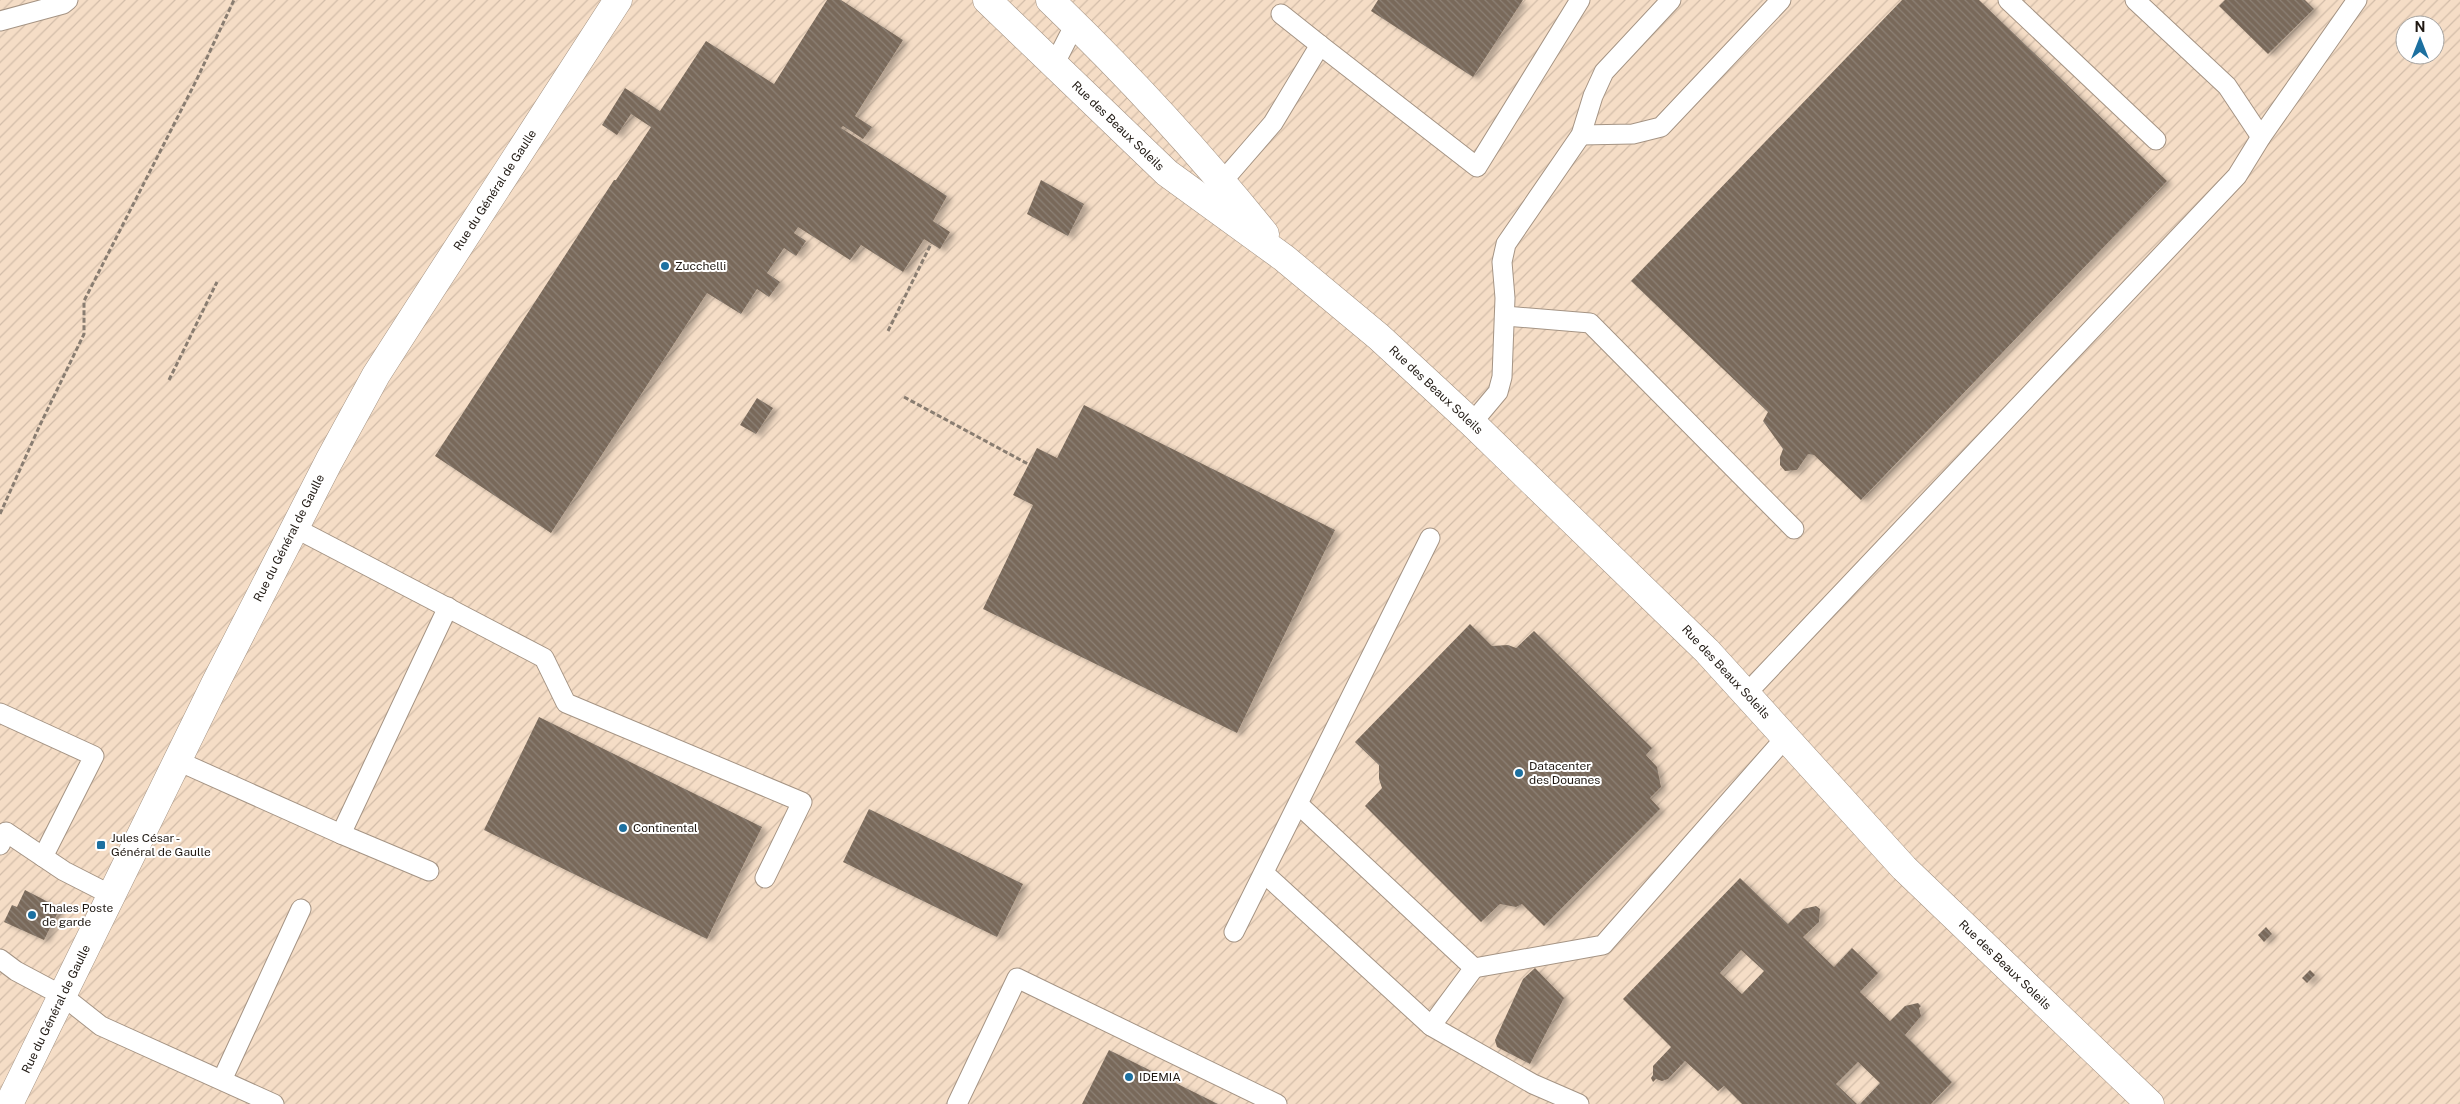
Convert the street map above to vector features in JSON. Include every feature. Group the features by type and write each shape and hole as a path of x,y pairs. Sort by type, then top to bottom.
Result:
{"main road":[{"name":"Rue du Général de Gaulle","path":"9,1104 295,528 376,375 618,0"},
{"name":"Rue des Beaux Soleils","path":"986,0 1167,173 1205,203 1284,258 1378,337 1472,423 1658,602 1747,693 1876,840 2150,1104"},
{"name":"Rue des Beaux Soleils","path":"1050,0 1149,98 1222,181 1284,258"}],"lane":[{"path":"0,21 63,4 68,0"},
{"path":"1281,14 1477,167 1580,0"},
{"path":"1472,423 1498,392 1501,384 1505,316 1502,262 1506,244 1581,135 1593,96 1604,72 1671,0"},
{"path":"1581,135 1633,134 1661,127 1781,0"},
{"path":"2008,0 2156,140"},
{"path":"2135,0 2227,86 2261,137"},
{"path":"1747,693 2237,176 2261,137 2358,0"},
{"path":"1054,65 1075,24"},
{"path":"1205,203 1273,123 1320,45"},
{"path":"1505,316 1590,323 1794,529"},
{"path":"295,528 544,658 566,703 802,802 765,878"},
{"path":"1234,932 1430,538"},
{"path":"341,834 448,607"},
{"path":"0,713 94,756 43,857"},
{"path":"1431,1026 1474,968 1603,945 1786,737"},
{"path":"178,761 429,871"},
{"path":"1298,804 1474,968"},
{"path":"0,845 6,832 43,857 113,896"},
{"path":"1264,873 1431,1026 1533,1084 1579,1104"},
{"path":"222,1080 301,909"},
{"path":"0,958 16,972 63,996 101,1026 274,1104"},
{"path":"957,1104 1017,978 1277,1104"}],"path":[{"path":"0,514 40,424 84,334 84,302 192,89 234,0"},
{"path":"888,331 931,244"},
{"path":"169,380 217,282"},
{"path":"904,397 1028,464"}],"shaded area":[{"path":"0,0 2460,0 2460,1104 0,1104"}],"building":[{"name":"Zucchelli","path":"827,0 841,0 903,40 855,116 872,127 863,139 843,126 841,128 947,196 933,221 950,232 940,249 924,239 903,272 861,245 850,260 798,227 794,233 806,241 796,256 784,248 767,273 780,282 769,297 757,289 741,314 707,293 551,533 435,456 614,180 616,180 651,127 631,114 617,135 602,125 625,88 660,111 706,41 774,84"},
{"path":"1378,0 1523,0 1473,77 1371,11"},
{"path":"1902,0 1979,0 2167,181 1861,500 1814,455 1808,454 1797,470 1785,471 1780,465 1783,449 1763,421 1768,412 1631,281"},
{"path":"2225,0 2305,0 2314,9 2268,54 2219,6"},
{"path":"1041,180 1084,204 1068,236 1027,214"},
{"path":"757,398 773,408 756,434 740,425"},
{"path":"1084,405 1335,530 1237,733 983,609 1033,505 1013,495 1037,448 1057,458"},
{"name":"Datacenter des Douanes","path":"1470,624 1492,646 1508,645 1516,648 1534,631 1652,748 1646,755 1657,767 1661,787 1650,798 1660,809 1544,926 1522,904 1516,907 1500,904 1481,922 1365,806 1382,788 1379,779 1379,765 1355,742"},
{"name":"Continental","path":"539,717 762,827 707,939 484,830"},
{"path":"869,809 1023,884 997,937 843,862"},
{"path":"1740,878 1788,924 1803,909 1816,906 1820,909 1819,922 1803,937 1834,967 1852,948 1875,970 1878,973 1860,992 1890,1021 1905,1006 1918,1003 1921,1006 1919,1008 1921,1016 1905,1035 1952,1082 1931,1104 1860,1104 1880,1083 1858,1062 1836,1084 1857,1104 1742,1104 1724,1086 1718,1091 1685,1061 1668,1079 1662,1081 1656,1079 1653,1082 1651,1078 1653,1066 1671,1047 1623,999","holes":["1741,950 1764,971 1742,994 1720,973"]},
{"name":"Thales Poste de garde","path":"25,890 60,908 44,940 4,922 12,905 17,907"},
{"path":"2266,927 2272,934 2264,942 2258,935"},
{"path":"1535,968 1564,998 1530,1064 1497,1047 1495,1040 1523,979"},
{"path":"2310,970 2315,975 2307,983 2302,978"},
{"name":"IDEMIA","path":"1109,1050 1218,1104 1082,1104"}],"place":[{"name":"Zucchelli","path":"665,266"},
{"name":"Datacenter des Douanes","path":"1519,773"},
{"name":"Continental","path":"623,828"},
{"name":"Jules César - Général de Gaulle","path":"101,845"},
{"name":"Thales Poste de garde","path":"32,915"},
{"name":"IDEMIA","path":"1129,1077"}]}
